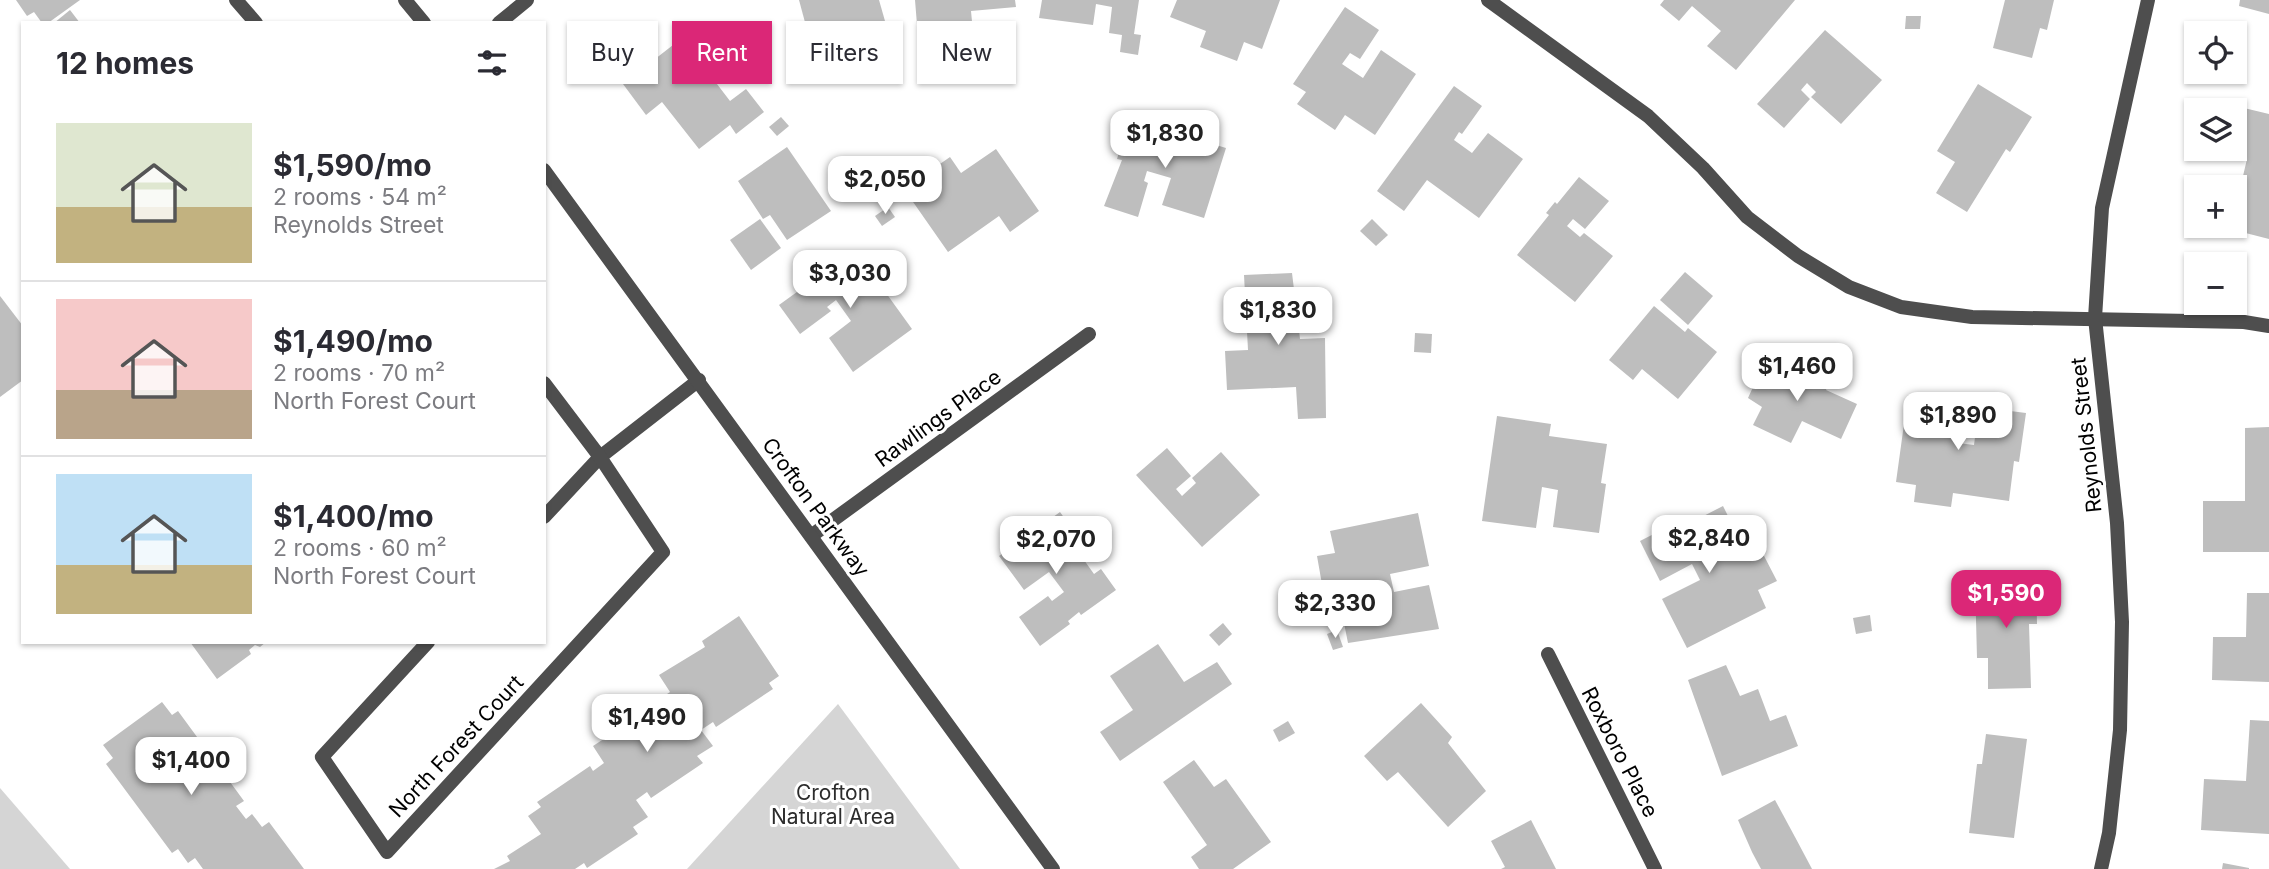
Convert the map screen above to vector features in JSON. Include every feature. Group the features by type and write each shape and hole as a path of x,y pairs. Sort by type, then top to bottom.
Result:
{"street":[{"path":"236,0 254,21"},
{"path":"405,0 422,21"},
{"path":"501,21 527,0"},
{"path":"1488,0 1648,116 1703,168 1747,217 1798,256 1849,286 1901,307 1972,317 2244,321 2269,326"},
{"name":"Reynolds Street","path":"2101,869 2109,833 2120,730 2122,622 2117,523 2095,318 2102,208 2148,0"},
{"name":"Crofton Parkway","path":"546,173 1053,869"},
{"name":"Rawlings Place","path":"811,536 1090,334"},
{"path":"546,515 600,457 699,380"},
{"path":"546,386 600,457"},
{"name":"North Forest Court","path":"426,644 322,757 387,852 663,552 600,457"},
{"name":"Roxboro Place","path":"1548,654 1655,869"}],"green space":[{"name":"Crofton Natural Area","path":"838,704 960,869 687,869"},
{"path":"0,788 70,869 0,869"}],"building":[{"path":"16,0 80,0 51,21 41,21 34,12 27,16"},
{"path":"799,0 879,0 885,21 805,21"},
{"path":"915,0 1015,0 1016,7 971,11 972,21 917,21 917,25"},
{"path":"1042,0 1139,0 1134,34 1141,35 1138,55 1120,52 1122,35 1109,33 1112,7 1096,4 1093,25 1039,18"},
{"path":"1177,0 1280,0 1262,49 1244,42 1237,61 1200,47 1206,31 1170,17"},
{"path":"1664,0 1795,0 1736,70 1707,46 1721,31 1692,6 1679,21 1660,5"},
{"path":"2005,0 2054,0 2047,30 2040,28 2032,58 1993,48"},
{"path":"2240,0 2269,0 2269,14 2239,6"},
{"path":"1345,7 1379,30 1360,59 1350,53 1342,64 1363,78 1381,50 1416,74 1375,135 1345,115 1335,130 1297,104 1306,92 1293,84"},
{"path":"70,10 78,21 56,21"},
{"path":"1906,16 1921,16 1920,29 1905,29"},
{"path":"1825,30 1882,80 1841,124 1811,97 1816,92 1807,83 1801,90 1810,99 1784,128 1757,104"},
{"path":"672,46 672,84 717,84 730,101 746,89 764,112 736,134 730,125 699,149 662,102 646,115 623,84 658,84 658,57"},
{"path":"1978,84 2032,117 2010,152 2006,149 1967,212 1936,193 1955,162 1937,151"},
{"path":"1454,86 1482,106 1462,134 1459,132 1454,140 1472,153 1488,133 1523,159 1479,218 1427,180 1404,211 1377,191"},
{"path":"2247,109 2269,114 2269,239 2247,233 2247,175 2243,175 2247,161"},
{"path":"781,117 789,126 777,136 769,127"},
{"path":"1129,118 1156,126 1153,135 1170,141 1173,132 1226,148 1204,218 1162,205 1171,178 1147,171 1144,181 1148,183 1138,217 1104,206 1122,160 1117,159"},
{"path":"787,147 831,211 787,240 770,215 763,219 738,181"},
{"path":"996,149 1039,211 1010,232 999,216 948,252 904,189 950,157 961,173"},
{"path":"1579,177 1609,201 1585,229 1573,219 1567,226 1580,237 1584,233 1613,256 1575,302 1517,255 1549,215 1546,213"},
{"path":"888,207 895,217 882,226 875,216"},
{"path":"760,219 781,248 751,270 730,240"},
{"path":"1372,219 1388,235 1376,246 1360,231"},
{"path":"855,250 912,329 853,372 829,338 851,321 836,300 827,307 831,311 800,334 779,305"},
{"path":"1685,272 1713,296 1688,325 1660,300"},
{"path":"1292,273 1300,339 1325,338 1326,418 1298,419 1296,387 1227,390 1225,351 1248,350 1244,275"},
{"path":"0,296 21,323 21,381 0,397"},
{"path":"1654,306 1685,332 1688,328 1717,352 1678,399 1642,369 1633,380 1609,360"},
{"path":"1415,333 1432,334 1431,353 1414,352"},
{"path":"1773,360 1828,385 1826,390 1857,404 1841,439 1802,421 1791,443 1753,425 1762,407 1748,398 1765,361 1771,363"},
{"path":"1908,395 1963,402 1958,443 1974,445 1979,407 2026,413 2019,462 2014,461 2009,501 1953,493 1951,507 1914,502 1916,485 1896,482"},
{"path":"1497,416 1551,424 1549,436 1607,444 1601,483 1606,484 1599,533 1553,527 1558,490 1542,487 1536,528 1482,521"},
{"path":"2269,427 2269,552 2203,552 2203,501 2245,501 2245,428"},
{"path":"1167,448 1191,476 1176,489 1182,496 1196,483 1192,478 1221,452 1260,495 1202,547 1136,475"},
{"path":"1723,506 1749,558 1762,552 1777,581 1758,590 1766,608 1687,648 1662,599 1700,580 1692,564 1660,581 1640,541 1683,519 1686,525"},
{"path":"1060,512 1091,555 1084,560 1094,574 1101,569 1116,590 1081,615 1079,612 1068,621 1070,624 1040,646 1019,617 1048,596 1052,601 1064,592 1049,572 1024,590 999,556"},
{"path":"1418,513 1429,566 1390,574 1394,592 1429,585 1439,629 1348,643 1337,588 1323,590 1317,556 1335,553 1330,531"},
{"path":"2036,579 2037,624 2029,624 2031,688 1988,689 1988,658 1977,658 1975,581"},
{"path":"2247,593 2269,593 2269,682 2212,680 2213,637 2246,637"},
{"path":"1870,615 1872,631 1856,634 1853,618"},
{"path":"739,616 779,676 769,683 773,689 716,727 713,722 701,730 713,746 697,756 703,763 651,798 647,792 636,800 648,817 633,827 638,834 587,868 584,863 575,869 494,869 510,861 507,856 541,834 528,816 541,807 537,802 590,766 593,771 604,763 593,746 628,723 630,726 641,719 637,714 670,692 659,675 705,647 702,641"},
{"path":"1223,623 1232,634 1219,646 1209,635"},
{"path":"1337,630 1343,647 1333,650 1327,634"},
{"path":"191,644 264,644 260,647 255,645 249,650 251,654 217,679"},
{"path":"1158,644 1184,682 1217,662 1232,684 1120,761 1100,732 1133,710 1110,676"},
{"path":"1726,665 1740,696 1758,689 1770,721 1786,715 1798,746 1722,776 1688,680"},
{"path":"162,702 172,715 178,711 244,801 236,806 246,819 252,814 262,827 269,822 304,869 203,869 195,858 188,863 178,849 172,853 106,764 113,758 103,745"},
{"path":"1421,703 1452,737 1448,743 1486,791 1448,827 1398,772 1387,781 1364,756"},
{"path":"2250,720 2269,721 2269,834 2201,830 2204,779 2246,781"},
{"path":"1288,721 1295,733 1279,742 1273,730"},
{"path":"1986,734 2027,739 2014,838 1969,833 1977,764 1982,764"},
{"path":"1194,760 1214,787 1226,779 1271,842 1233,869 1199,869 1191,857 1207,845 1163,782"},
{"path":"1775,800 1812,869 1761,869 1738,820"},
{"path":"1531,820 1556,869 1501,869 1505,867 1491,841"},
{"path":"2223,863 2249,868 2249,869 2222,869"}]}
